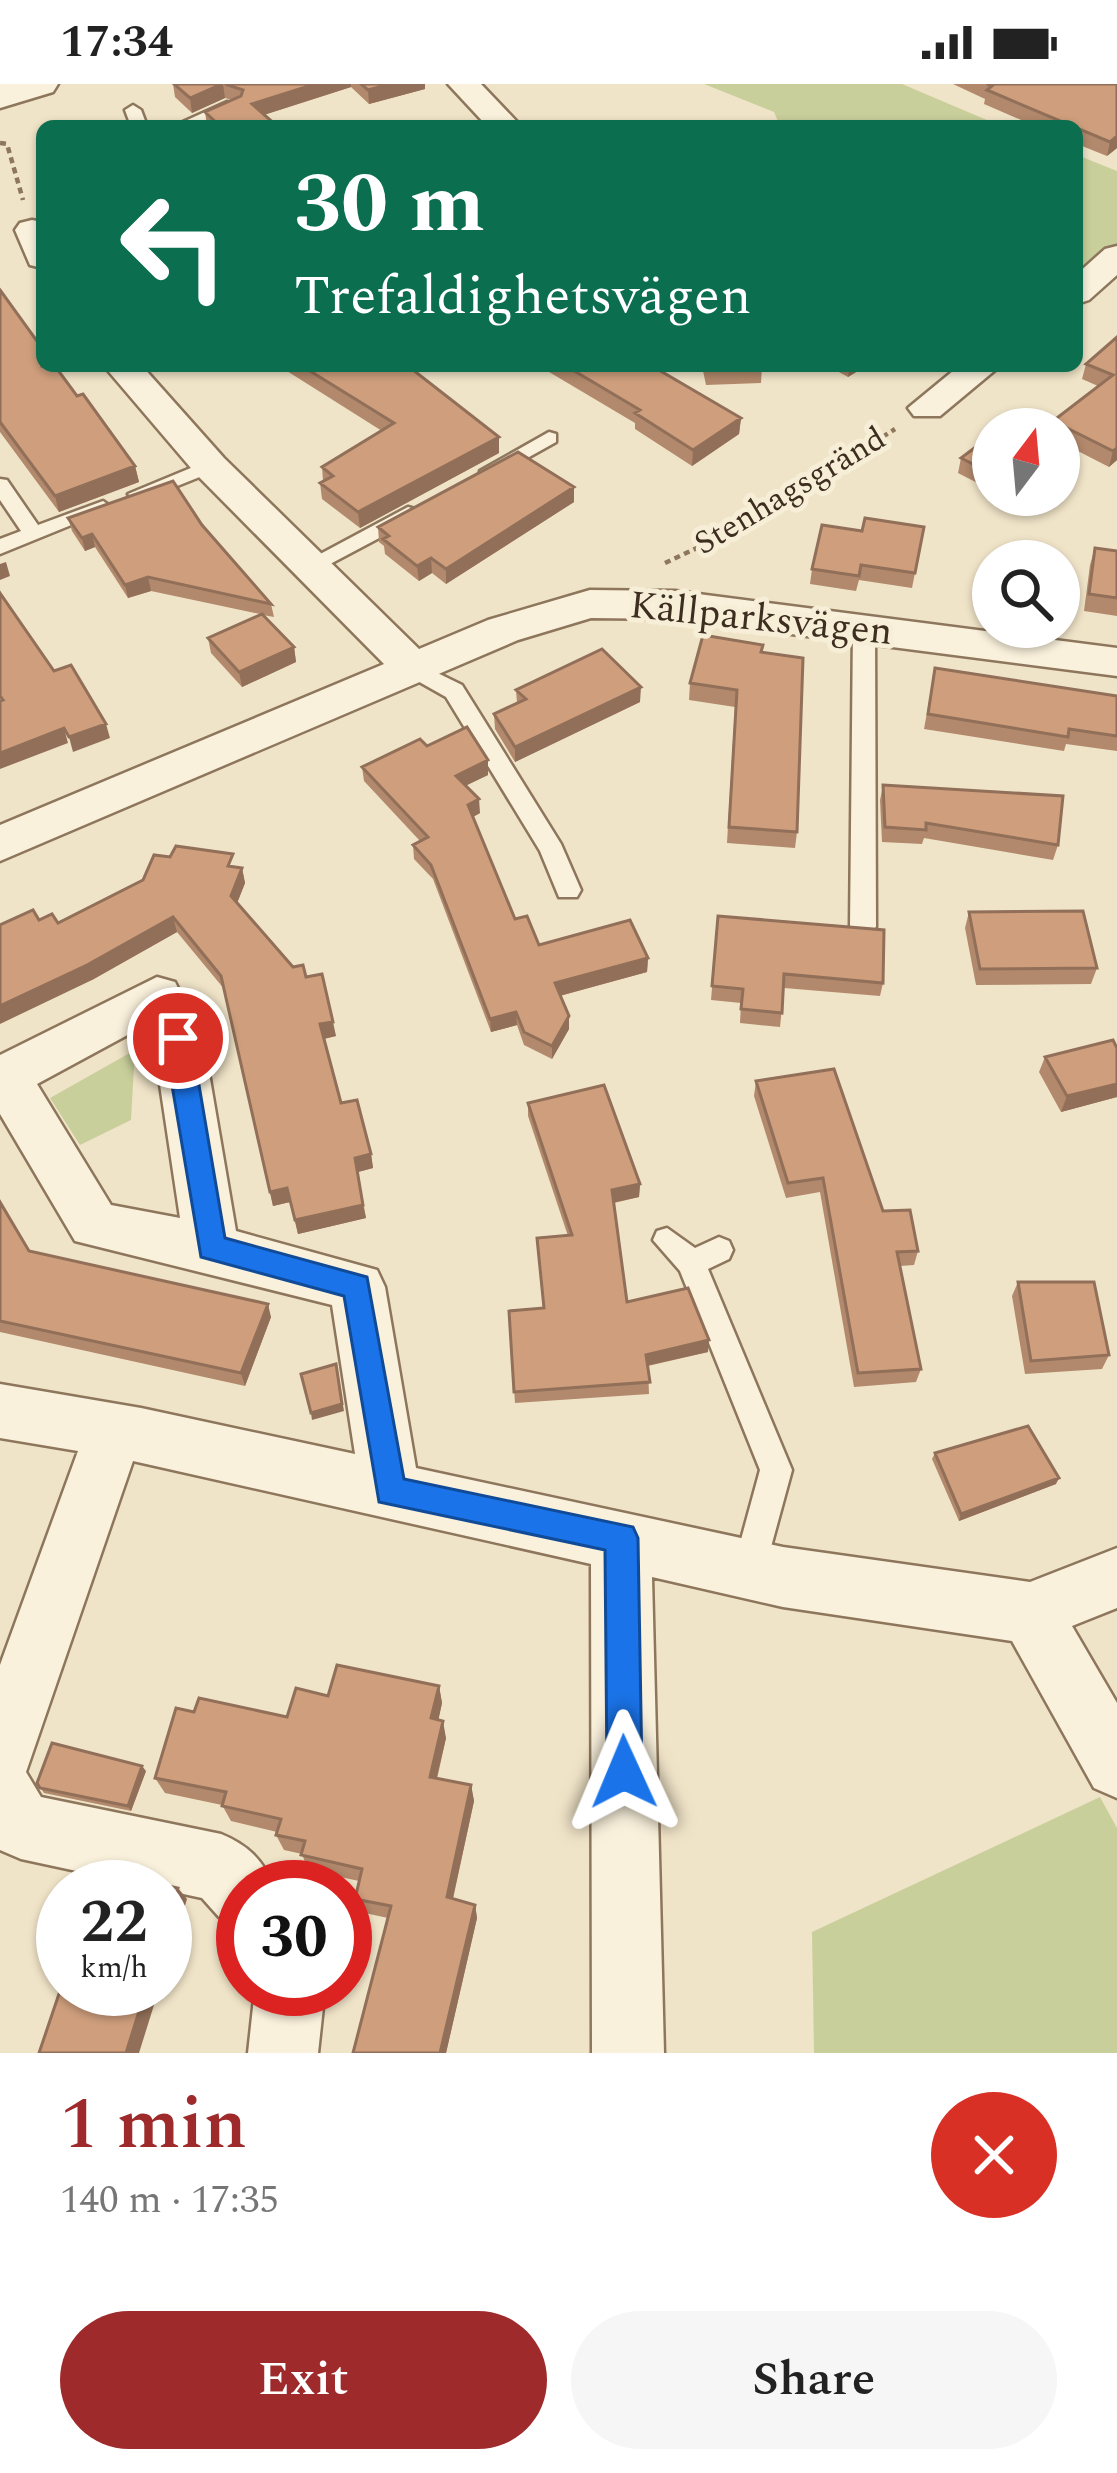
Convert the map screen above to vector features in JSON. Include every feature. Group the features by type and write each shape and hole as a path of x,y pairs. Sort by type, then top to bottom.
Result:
{"street":[{"path":"0,96 39,84"},
{"path":"463,84 500,120"},
{"path":"1083,287 1117,256"},
{"path":"127,372 307,567 415,670"},
{"name":"Stenhagsgränd","path":"927,408 974,372"},
{"name":"Källparksvägen","path":"0,844 503,630 590,604 676,605 1117,662"},
{"path":"212,1248 178,1038 157,996 5,1077 94,1225 212,1248 357,1287 390,1491"},
{"path":"0,1411 114,1431 749,1569 1030,1613 1117,1577"},
{"path":"0,1755 114,1431"},
{"path":"621,1538 628,2053"},
{"path":"1030,1613 1117,1765"},
{"path":"0,1791 21,1826 216,1867"},
{"path":"283,2053 287,2016"}],"lane":[{"path":"197,120 232,106"},
{"path":"464,485 550,439"},
{"path":"0,548 210,466"},
{"path":"0,485 34,535"},
{"path":"307,567 424,506"},
{"path":"863,927 864,628"},
{"path":"415,670 454,691 552,850 568,890"},
{"path":"667,1240 705,1257 776,1470 749,1569"}],"path":[{"path":"0,143 8,144 36,236"},
{"name":"Stenhagsgränd","path":"590,604 746,525 927,408"}],"green space":[{"path":"704,84 902,84 987,120 777,120 774,112"},
{"path":"1083,157 1117,171 1117,244 1090,272 1083,269"},
{"path":"135,1050 131,1120 80,1145 50,1098"},
{"path":"1100,1797 1117,1828 1117,2053 814,2053 812,1932"}],"building":[{"path":"174,84 222,84 190,98"},
{"path":"225,84 315,84 252,104 270,120 214,120 205,112 241,96 243,90"},
{"path":"987,84 1117,84 1117,136 1110,142 1083,131 1083,120 1058,120 987,90 992,86"},
{"path":"0,290 36,340 36,372 59,372 77,396 83,394 135,466 55,496 0,422"},
{"path":"1117,337 1117,448 1113,451 1080,434 1080,408 1070,408 1113,375 1086,364"},
{"path":"312,372 416,372 499,437 358,512 320,483 333,476 322,467 394,423"},
{"path":"576,372 662,372 741,418 693,450 635,413 640,410"},
{"path":"518,452 574,487 446,569 431,558 417,566 383,539 389,536 378,527"},
{"path":"173,481 202,525 271,604 148,577 125,585 92,534 82,538 68,518"},
{"path":"865,518 924,527 915,573 861,565 859,576 812,569 822,525 862,531"},
{"path":"1095,548 1117,551 1117,598 1089,594"},
{"path":"0,593 54,671 71,665 106,724 69,737 64,728 0,753"},
{"path":"262,614 294,647 239,672 208,638"},
{"path":"703,635 763,645 761,652 803,658 797,832 729,827 737,690 690,683"},
{"path":"602,649 641,687 515,747 494,714 526,699 516,690"},
{"path":"935,668 1117,696 1117,736 1069,729 1068,737 928,714"},
{"path":"467,727 488,760 456,776 479,799 468,805 515,919 527,916 539,945 630,920 648,958 555,983 569,1016 552,1046 524,1032 516,1012 490,1019 431,865 413,845 428,837 362,767 420,739 427,746"},
{"path":"883,785 1063,796 1058,845 926,823 926,830 885,827"},
{"path":"176,846 233,854 228,866 242,868 231,896 293,967 303,965 306,977 322,974 333,1022 320,1024 341,1103 357,1100 371,1154 355,1158 363,1205 295,1220 287,1188 270,1192 221,976 173,917 0,1006 0,925 33,910 39,920 52,914 58,923 143,880 154,855 170,857"},
{"path":"1083,911 1097,968 980,969 969,912"},
{"path":"718,916 884,930 883,983 784,974 782,1013 741,1009 743,989 712,986"},
{"path":"1113,1040 1117,1084 1067,1096 1045,1057"},
{"path":"834,1069 883,1211 910,1210 918,1251 897,1252 921,1369 858,1373 823,1178 788,1183 756,1081"},
{"path":"604,1085 640,1184 612,1190 627,1302 688,1288 709,1340 646,1355 650,1382 514,1392 509,1311 544,1308 537,1238 572,1235 528,1103"},
{"path":"0,1202 29,1251 268,1304 241,1373 0,1321"},
{"path":"1018,1282 1094,1282 1109,1355 1031,1361"},
{"path":"336,1364 342,1404 311,1413 301,1374"},
{"path":"1028,1426 1059,1478 961,1514 935,1453"},
{"path":"337,1665 439,1686 431,1718 443,1721 430,1777 471,1785 447,1897 475,1905 440,2053 353,2053 363,2016 372,2016 372,1980 391,1906 372,1902 372,1860 301,1855 305,1841 276,1835 281,1819 222,1806 226,1792 155,1778 176,1708 194,1712 199,1698 287,1717 296,1688 328,1696"},
{"path":"52,1743 142,1766 128,1806 40,1788 37,1783"},
{"path":"52,2016 138,2016 126,2053 39,2053"}],"route":[{"path":"178,1038 212,1248 357,1287 390,1491 621,1538 624,1772"}]}
